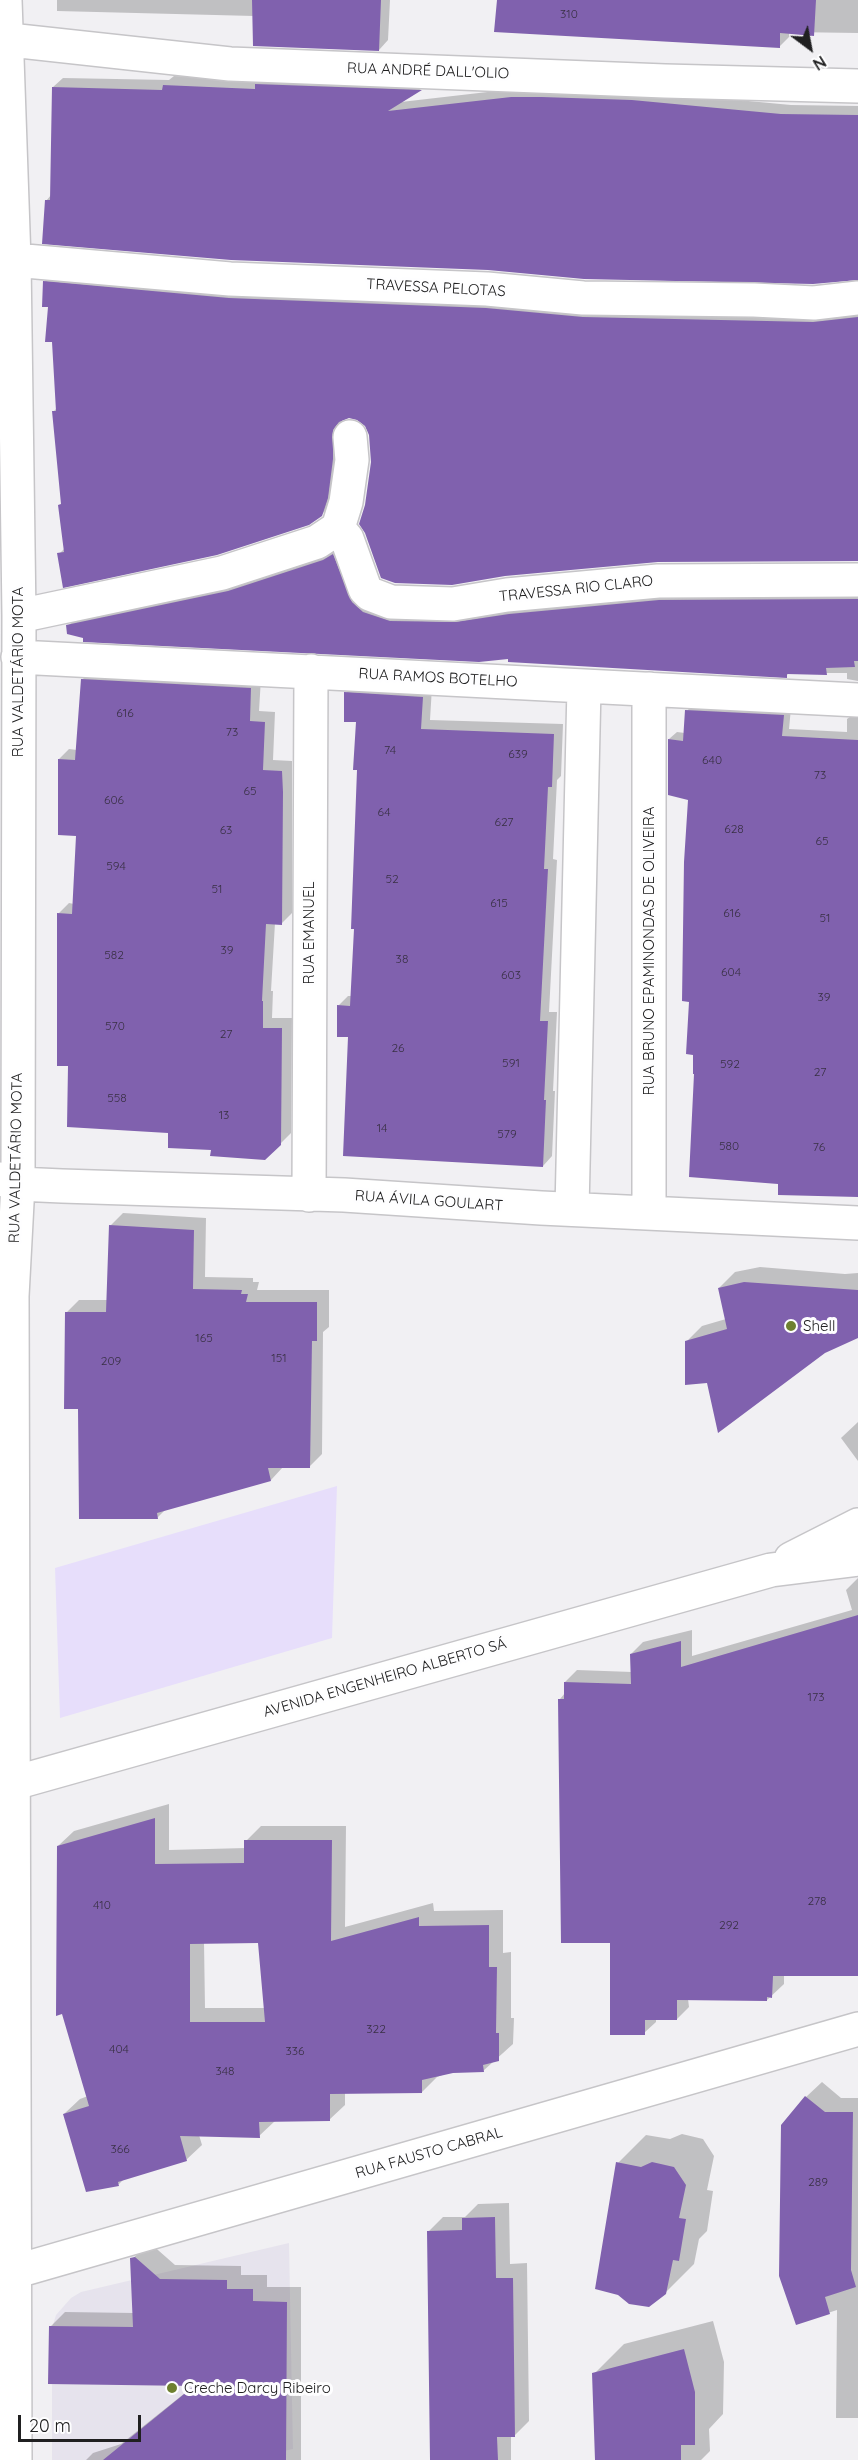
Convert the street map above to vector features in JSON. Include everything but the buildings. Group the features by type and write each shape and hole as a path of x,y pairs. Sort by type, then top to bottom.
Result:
{"street":[{"name":"RUA VALDETÁRIO MOTA","path":"6,0 3,40 14,261 12,617 18,657 6,1298 6,2274 15,2460"},
{"name":"RUA ANDRÉ DALL'OLIO","path":"3,40 230,64 858,86"},
{"name":"TRAVESSA PELOTAS","path":"14,261 230,279 488,289 584,298 814,303 858,298"},
{"path":"12,617 222,573 317,542 338,528 346,502 352,460 350,437"},
{"name":"TRAVESSA RIO CLARO","path":"338,528 347,539 365,589 370,594 391,602 453,604 507,595 658,581 858,579"},
{"name":"RUA RAMOS BOTELHO","path":"18,657 858,700"},
{"name":"RUA EMANUEL","path":"309,1195 311,671"},
{"path":"572,1209 584,687"},
{"name":"RUA BRUNO EPAMINONDAS DE OLIVEIRA","path":"649,689 649,1213"},
{"name":"RUA ÁVILA GOULART","path":"9,1181 858,1223"},
{"name":"AVENIDA ENGENHEIRO ALBERTO SÁ","path":"771,1569 858,1525"},
{"name":"AVENIDA ENGENHEIRO ALBERTO SÁ","path":"6,1786 771,1569 858,1559"},
{"name":"RUA FAUSTO CABRAL","path":"6,2274 858,2029"}],"shaded area":[{"path":"337,1486 332,1638 60,1718 55,1568"},
{"name":"Creche Darcy Ribeiro","path":"289,2243 293,2449 246,2460 52,2460 52,2328 56,2315 71,2298 81,2292"}],"place":[{"name":"Shell","path":"791,1326"},
{"name":"Creche Darcy Ribeiro","path":"172,2388"}]}
